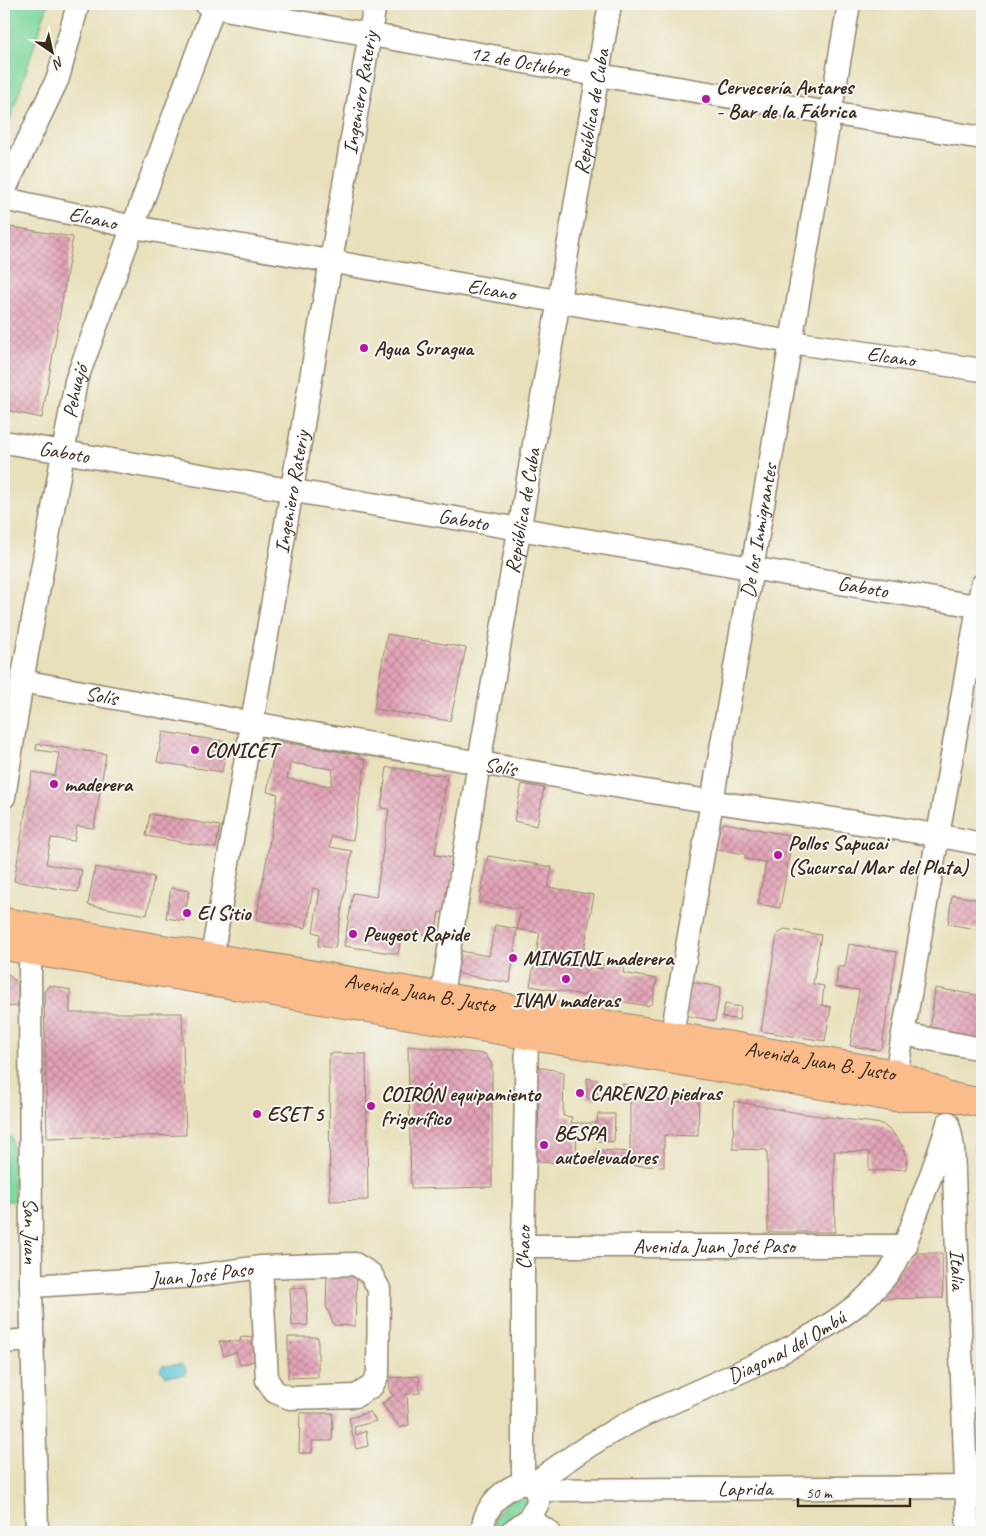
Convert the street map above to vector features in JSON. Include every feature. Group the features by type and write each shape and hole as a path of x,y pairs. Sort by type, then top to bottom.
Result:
{"main road":[{"name":"Avenida Juan B. Justo","path":"4,922 22,941 210,969 670,1047 896,1074 950,1110"},
{"name":"Avenida Juan B. Justo","path":"670,1047 950,1110 982,1103"}],"street":[{"path":"4,190 58,78 78,4"},
{"name":"Ingeniero Rateriy","path":"210,969 375,4"},
{"name":"República de Cuba","path":"439,1008 479,764 610,4"},
{"name":"De los Inmigrantes","path":"670,1047 849,4"},
{"name":"12 de Octubre","path":"212,5 598,75 982,138"},
{"name":"Pehuajó","path":"4,797 22,681 76,381 134,227 212,5"},
{"name":"Elcano","path":"4,199 134,227 791,342 982,370"},
{"name":"Gaboto","path":"4,442 752,569 981,599"},
{"path":"896,1074 981,599"},
{"name":"Solís","path":"22,681 479,764 712,802 939,835 982,844"},
{"name":"San Juan","path":"22,941 37,1532"},
{"name":"Chaco","path":"529,1023 523,1246 530,1486"},
{"path":"903,1034 982,1049"},
{"name":"Diagonal del Ombú","path":"483,1532 486,1515 494,1501 506,1490 530,1486 602,1436 761,1361 845,1314 877,1286 890,1272 906,1246 938,1158 950,1110"},
{"name":"Italia","path":"950,1110 974,1488 968,1532"},
{"name":"Avenida Juan José Paso","path":"523,1246 906,1246"},
{"name":"Juan José Paso","path":"31,1286 196,1276 261,1267 355,1264 371,1274 379,1289 378,1374 372,1386 356,1396 290,1398 274,1392 267,1380 261,1267"},
{"path":"4,1342 33,1340"},
{"path":"530,1486 538,1503 520,1526 549,1532"},
{"name":"Laprida","path":"530,1486 974,1488"}],"green space":[{"path":"4,4 48,4 4,138"},
{"path":"4,1137 12,1137 15,1201 4,1201"},
{"path":"524,1495 528,1505 505,1527 495,1528 494,1517 512,1497"}],"water":[{"path":"181,1364 186,1369 185,1375 166,1376 160,1370 162,1366"}],"building":[{"path":"11,227 73,237 42,418 4,410 4,251"},
{"path":"387,634 466,648 450,721 374,709"},
{"name":"CONICET","path":"163,732 228,742 222,772 157,762"},
{"path":"276,741 359,755 359,758 366,760 353,840 331,836 330,847 352,851 335,948 318,946 320,934 313,932 320,890 313,888 306,928 256,920 278,794 267,792","holes":["290,763 333,769 331,786 287,779"]},
{"path":"37,744 106,754 94,828 77,826 74,841 51,838 46,864 82,870 78,892 14,881 32,772 55,776 59,753 36,750"},
{"path":"387,767 447,776 435,855 455,858 447,913 439,912 435,936 402,931 398,954 344,946 353,893 376,897 389,809 381,808"},
{"path":"522,784 544,788 537,826 514,821"},
{"path":"150,814 220,826 216,848 146,836"},
{"path":"725,823 793,836 780,908 758,904 766,862 745,859 745,854 716,849 720,826"},
{"path":"488,856 552,867 548,887 594,895 581,965 602,969 602,964 624,967 623,973 657,979 652,1003 648,1006 530,986 540,933 517,929 521,909 479,902"},
{"path":"95,867 154,877 147,915 88,905"},
{"path":"171,888 189,891 184,921 166,918"},
{"path":"952,895 982,900 982,930 948,924"},
{"path":"495,925 517,929 510,983 460,974 457,970 460,951 489,956"},
{"path":"784,929 821,935 813,984 824,986 822,1005 831,1007 825,1041 761,1031 777,935"},
{"path":"849,944 897,952 882,1047 878,1050 850,1046 859,990 836,987 838,966 845,967"},
{"path":"4,972 18,984 18,1006 4,1007"},
{"path":"691,982 721,987 715,1021 689,1016 686,1011"},
{"path":"49,985 70,990 70,1013 182,1013 186,1135 47,1138 44,992"},
{"path":"935,988 982,996 982,1040 930,1032"},
{"path":"725,1004 741,1007 739,1020 722,1017"},
{"path":"408,1046 485,1054 492,1065 492,1187 411,1189"},
{"path":"329,1053 366,1054 368,1200 330,1201"},
{"path":"538,1067 564,1072 563,1116 572,1117 571,1123 597,1123 598,1114 615,1114 614,1142 597,1141 597,1130 576,1130 577,1163 531,1162 531,1129 538,1129 539,1103 532,1103 533,1072"},
{"path":"587,1078 598,1080 597,1099 587,1098"},
{"path":"622,1084 664,1091 664,1100 681,1101 682,1094 699,1096 698,1136 664,1135 664,1167 596,1163 597,1150 630,1152 630,1101 621,1100"},
{"path":"734,1101 798,1113 882,1124 893,1133 904,1148 907,1158 906,1169 869,1171 869,1152 834,1151 835,1232 768,1232 767,1150 733,1149"},
{"path":"982,1146 982,1244 981,1244 978,1149"},
{"path":"913,1253 942,1253 943,1298 878,1299"},
{"path":"327,1275 357,1275 355,1326 334,1325 326,1306"},
{"path":"306,1287 308,1325 292,1326 290,1288"},
{"path":"241,1337 255,1338 254,1361 240,1365 236,1352 224,1356 219,1341 240,1342"},
{"path":"288,1337 318,1337 318,1377 288,1378"},
{"path":"419,1376 420,1393 407,1394 409,1425 400,1428 382,1404 393,1396 390,1392 389,1378"},
{"path":"370,1412 376,1421 354,1427 356,1435 366,1431 368,1446 356,1449 349,1418"},
{"path":"300,1413 333,1413 332,1441 312,1441 312,1453 299,1453"}],"place":[{"name":"Cervecería Antares - Bar de la Fábrica","path":"706,99"},
{"name":"Agua Suragua","path":"364,348"},
{"name":"CONICET","path":"195,750"},
{"name":"maderera","path":"54,784"},
{"name":"Pollos Sapucai (Sucursal Mar del Plata)","path":"778,855"},
{"name":"El Sitio","path":"187,913"},
{"name":"Peugeot Rapide","path":"353,934"},
{"name":"MINGINI maderera","path":"513,958"},
{"name":"IVAN maderas","path":"566,979"},
{"name":"CARENZO piedras","path":"580,1093"},
{"name":"COIRÓN equipamiento frigorífico","path":"371,1106"},
{"name":"ESET 5","path":"257,1114"},
{"name":"BESPA autoelevadores","path":"544,1145"}]}
